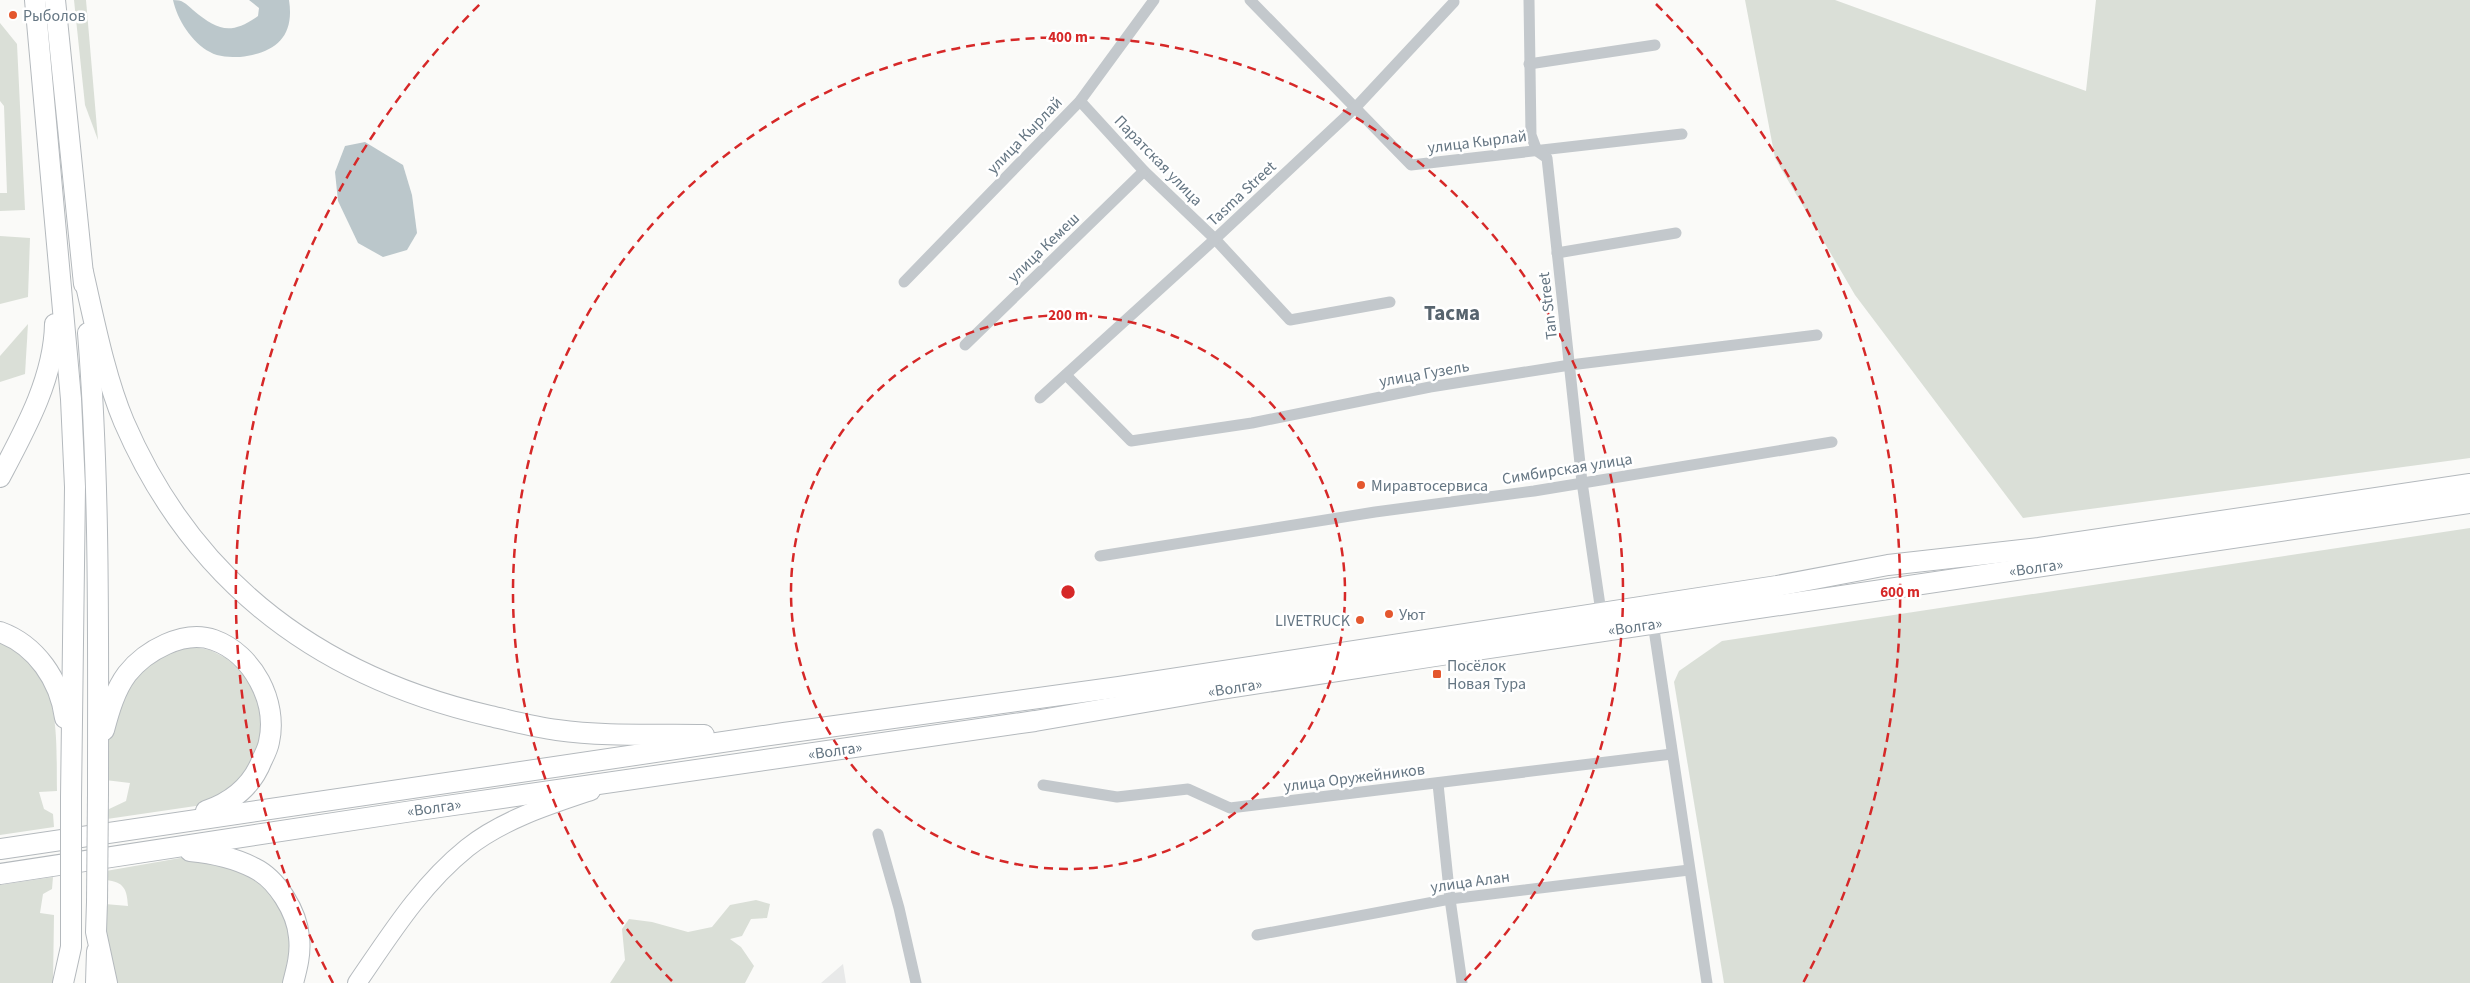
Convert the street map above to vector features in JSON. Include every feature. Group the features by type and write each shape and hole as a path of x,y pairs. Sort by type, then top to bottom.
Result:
{"highway":[{"path":"35,0 71,399 75,488 71,906 70,947 63,983"},
{"path":"56,0 83,272 94,406 98,574 96,932 107,983"},
{"path":"0,477 44,382 55,342 57,250"},
{"path":"83,272 100,346 123,420 164,500 192,537 224,574 256,604 288,630 362,674 441,704 557,730 614,734 784,733"},
{"name":"«Волга»","path":"0,874 632,778 1035,721 1215,690 1985,574 2041,557 2470,484"},
{"name":"«Волга»","path":"0,850 177,822 784,733 1119,687 1777,586 1888,566 2041,557 2470,502"},
{"path":"0,632 26,646 40,659 55,682 63,707 71,768"},
{"path":"98,749 116,694 127,675 141,660 167,644 193,639 213,640 234,651 249,667 266,691 271,716 269,742 260,765 248,784 237,796 217,807 177,822"},
{"path":"166,849 206,853 235,861 254,868 272,881 290,908 299,936 298,966 293,983"}],"main road":[{"path":"357,983 411,905 440,872 468,847 490,833 531,813 632,778"},
{"path":"95,983 96,932"},
{"path":"70,947 70,983"}],"street":[{"name":"улица Кырлай","path":"904,282 1080,101 1154,0"},
{"name":"улица Кырлай","path":"1250,0 1411,165 1537,151"},
{"name":"Tan Street","path":"1529,0 1531,135 1537,151 1547,158 1582,482 1601,612"},
{"name":"Tasma Street","path":"1040,398 1216,239 1356,108 1454,2"},
{"path":"1529,64 1655,44"},
{"name":"Паратская улица","path":"1080,101 1144,172 1216,239 1290,320 1390,302"},
{"path":"1537,151 1682,134"},
{"name":"улица Кемеш","path":"965,345 1144,172"},
{"path":"1557,253 1676,232"},
{"name":"улица Гузель","path":"1066,374 1131,441 1252,423 1430,387 1570,365 1817,335"},
{"name":"Симбирская улица","path":"1100,556 1832,442"},
{"path":"1652,623 1707,983"},
{"name":"улица Оружейников","path":"1043,786 1117,797 1188,789 1230,808 1672,754"},
{"path":"1438,784 1450,899 1462,983"},
{"path":"878,834 899,908 916,983"},
{"name":"улица Алан","path":"1256,935 1450,899 1689,870"}],"shaded area":[{"path":"74,0 86,0 98,140 85,105"},
{"path":"173,0 184,2 202,17 217,26 232,28 240,26 258,16 259,8 249,0 289,0 289,24 280,41 263,52 240,57 221,56 203,48 191,37 178,15"},
{"path":"1745,0 1835,0 2086,91 2096,0 2470,0 2470,458 2023,518 1855,295 1775,158"},
{"path":"0,23 17,44 25,210 0,211 0,193 7,193 4,106 0,101"},
{"path":"365,142 403,165 412,195 417,233 407,250 383,257 358,243 338,201 335,172 345,146"},
{"path":"0,236 30,238 28,297 0,304"},
{"path":"28,324 25,374 0,382 0,356"},
{"path":"2470,528 2470,983 1724,983 1674,682 1679,671 1722,641"},
{"path":"0,640 31,662 41,675 48,690 55,724 57,791 39,792 44,809 53,814 54,827 0,835"},
{"path":"193,647 210,650 226,658 242,672 254,690 261,708 261,739 248,772 216,803 107,819 107,810 126,801 130,783 105,780 106,729 131,682 157,659 174,651"},
{"path":"186,857 248,869 278,900 287,923 290,947 283,983 110,983 107,969 105,904 128,906 127,895 123,887 106,880 106,871"},
{"path":"53,877 52,889 43,894 40,913 54,915 53,983 0,983 0,885"},
{"path":"756,900 770,904 767,918 751,919 742,936 730,939 741,947 754,966 745,983 610,983 625,960 622,929 629,919 652,922 688,932 712,927 730,905"},
{"path":"843,964 846,983 821,983"}],"place":[{"name":"Рыболов","path":"13,15"},
{"name":"Миравтосервиса","path":"1361,485"},
{"name":"Уют","path":"1389,614"},
{"name":"LIVETRUCK","path":"1360,620"},
{"name":"Посёлок Новая Тура","path":"1437,674"}],"district":[{"name":"Тасма","path":"1452,313"}]}
